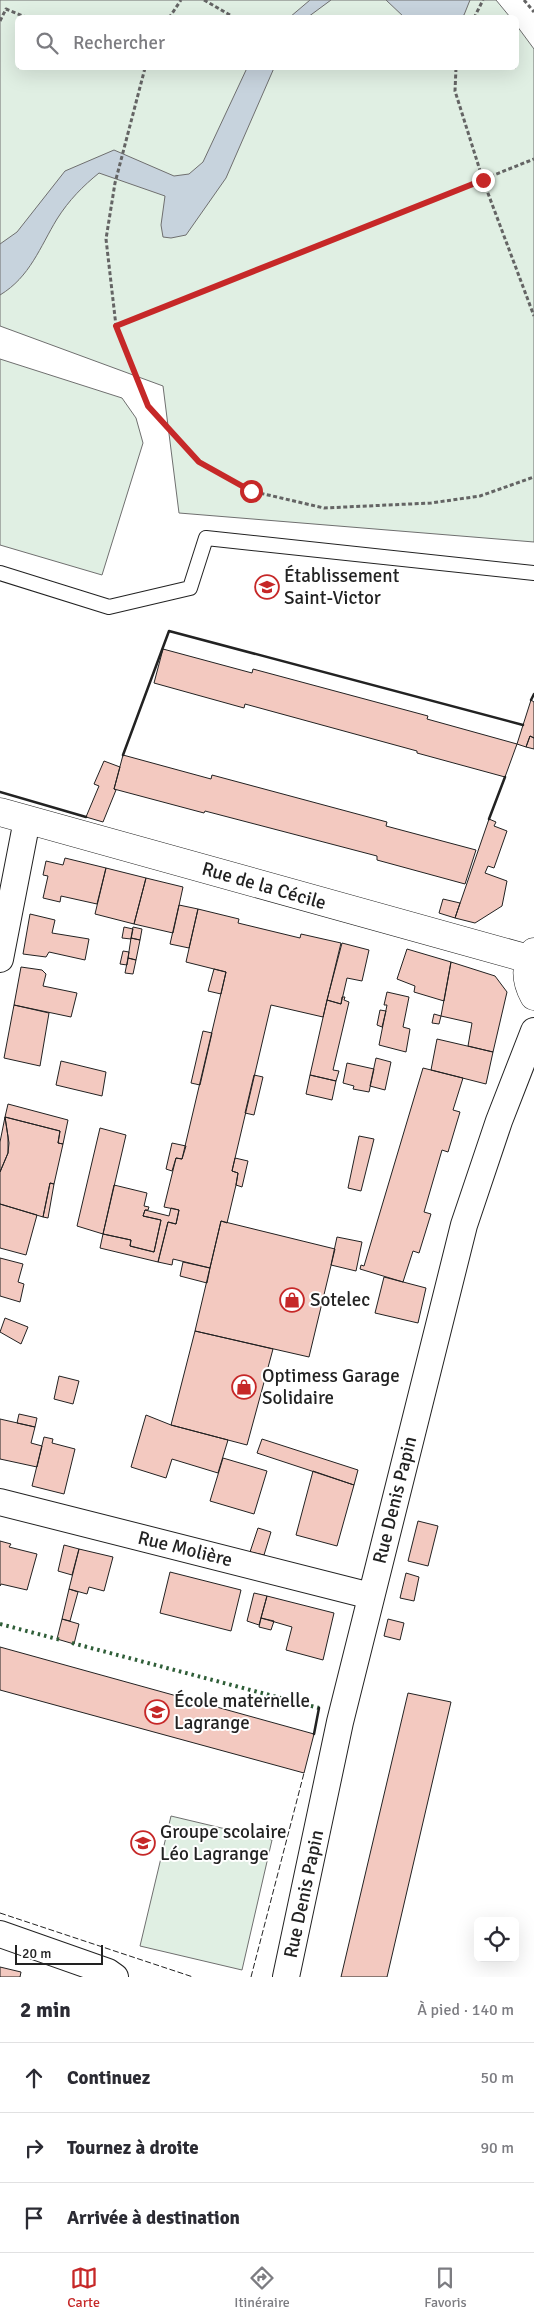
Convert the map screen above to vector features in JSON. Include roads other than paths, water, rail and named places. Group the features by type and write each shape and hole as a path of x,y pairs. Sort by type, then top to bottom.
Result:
{"street":[{"name":"Rue de la Cécile","path":"0,812 532,955"},
{"path":"0,959 27,820"},
{"path":"532,955 526,972 528,985 534,996"},
{"name":"Rue Denis Papin","path":"286,1977 340,1722 464,1225 499,1121 534,1031"},
{"name":"Rue Molière","path":"0,1502 371,1596"},
{"path":"0,1934 108,1972 115,1977"}],"lane":[{"path":"0,573 109,607 190,588 206,538 534,573"}],"place":[{"name":"Établissement Saint-Victor","path":"267,587"},
{"name":"Sotelec","path":"292,1300"},
{"name":"Optimess Garage Solidaire","path":"244,1387"},
{"name":"École maternelle Lagrange","path":"157,1712"},
{"name":"Groupe scolaire Léo Lagrange","path":"143,1843"}]}
